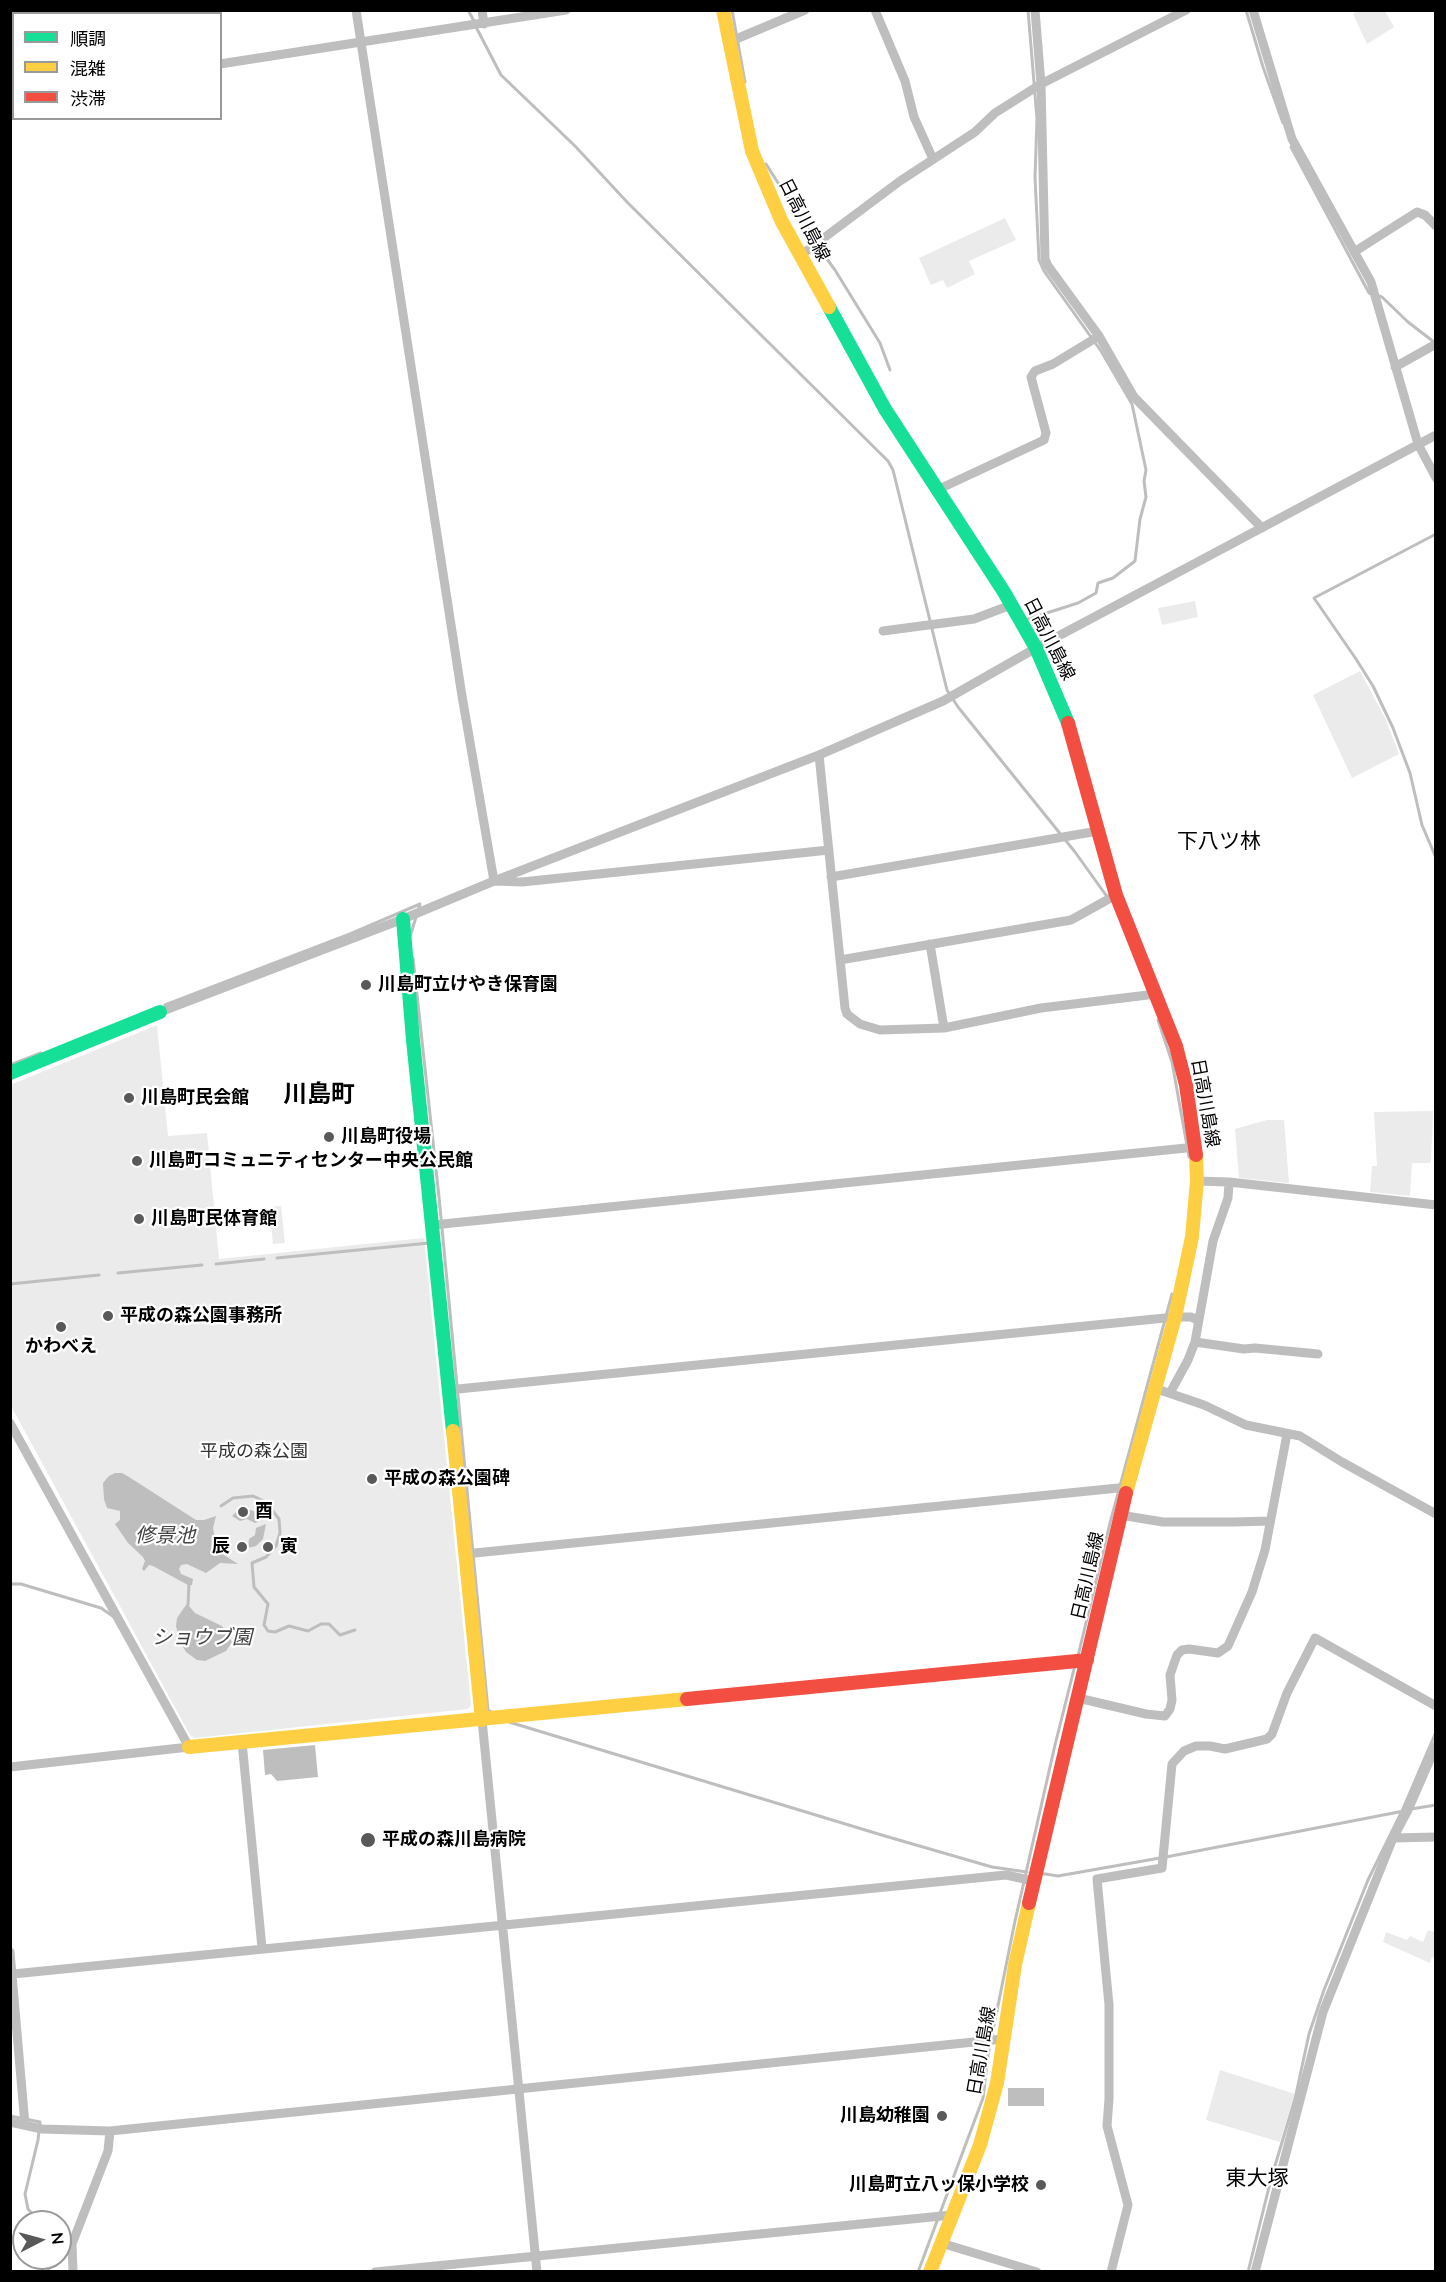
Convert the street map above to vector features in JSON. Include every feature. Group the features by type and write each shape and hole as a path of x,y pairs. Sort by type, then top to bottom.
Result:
{"main road":[{"name":"日高川島線","path":"723,10 752,151 767,190 885,409 1011,605 1036,648 1066,714 1116,896 1176,1046 1187,1090 1196,1147 1197,1180 1192,1237 1175,1317 1120,1515 1034,1881 1015,1965 997,2083 980,2145 930,2271"},
{"path":"403,919 413,1040 483,1720"},
{"path":"10,1073 160,1012"},
{"path":"189,1748 1087,1660"}],"street":[{"path":"356,10 462,696 494,881"},
{"path":"482,10 484,24"},
{"path":"222,64 566,10"},
{"path":"729,42 805,10"},
{"path":"875,10 905,81 914,117 933,159"},
{"path":"1035,10 1041,84 1041,171 1045,259 1048,266 1099,336 1134,397 1262,528"},
{"path":"801,255 900,181 975,132 995,113 1041,84 1186,10"},
{"path":"1254,10 1293,139 1371,282 1418,444 1436,478"},
{"path":"1354,252 1418,212 1436,226"},
{"path":"937,490 1044,440 1046,432 1031,377 1035,371 1053,364 1099,336"},
{"path":"1395,367 1436,344"},
{"path":"160,1012 819,755 942,701 1036,648 1436,435"},
{"path":"883,631 974,619 1011,605"},
{"path":"819,755 845,1008 847,1014 860,1024 880,1030 944,1028 1041,1008 1156,994"},
{"path":"831,877 1098,831"},
{"path":"494,881 522,882 829,850"},
{"path":"840,960 1071,920 1116,896"},
{"path":"930,944 944,1028"},
{"path":"433,1225 1196,1147"},
{"path":"1197,1180 1436,1205"},
{"path":"1170,1393 1195,1342 1213,1241 1228,1198 1228,1182"},
{"path":"1192,1237 1213,1241"},
{"path":"448,1390 1175,1317 1191,1317 1198,1320"},
{"path":"1195,1342 1244,1349 1318,1354"},
{"path":"1154,1388 1204,1405 1246,1425 1300,1436 1436,1514"},
{"path":"10,1423 189,1748 10,1767"},
{"path":"1078,1698 1134,1712 1165,1716 1172,1700 1170,1676 1177,1655 1182,1650 1189,1649 1218,1653 1224,1650 1233,1638 1257,1576 1268,1536 1287,1434"},
{"path":"465,1554 1128,1487"},
{"path":"1120,1515 1163,1522 1270,1521"},
{"path":"1111,2271 1128,2205 1107,2126 1109,2005 1097,1879 1162,1868 1172,1764 1184,1751 1196,1746 1225,1749 1267,1739 1272,1734 1287,1693 1315,1638 1436,1706"},
{"path":"483,1720 537,2271"},
{"path":"242,1743 262,1948"},
{"path":"1255,2271 1323,2012 1393,1838 1436,1746"},
{"path":"1393,1838 1436,1838"},
{"path":"13,1974 1006,1875 1034,1881"},
{"path":"10,1952 25,2125"},
{"path":"10,2122 65,2131 110,2131 1003,2039"},
{"path":"73,2271 72,2244 108,2151 110,2131"},
{"path":"375,2271 952,2215"},
{"path":"941,2243 1037,2271"}],"green space":[{"path":"1357,11 1385,11 1394,27 1367,44 1353,14"},
{"path":"1005,218 1016,240 969,261 975,274 947,288 943,280 931,285 919,258"},
{"path":"1195,601 1198,617 1162,625 1158,608"},
{"path":"1360,671 1386,720 1399,754 1352,778 1313,695"},
{"name":"平成の森公園","path":"157,1025 168,1136 207,1133 219,1259 424,1238 471,1705 468,1709 195,1738 190,1735 11,1406 10,1085"},
{"path":"1433,1111 1431,1161 1430,1163 1412,1163 1410,1196 1370,1192 1372,1166 1377,1166 1374,1112"},
{"path":"1267,1120 1284,1120 1289,1183 1239,1178 1235,1129"},
{"path":"281,1206 285,1243 273,1244 269,1207"},
{"path":"1428,1930 1435,1932 1435,1958 1432,1957 1430,1963 1383,1942 1386,1932 1407,1940 1410,1936 1423,1942"},
{"path":"1220,2070 1295,2094 1280,2142 1206,2120"}],"water":[{"name":"修景池","path":"115,1473 122,1473 129,1477 196,1520 216,1516 213,1528 216,1543 224,1555 238,1564 220,1563 206,1573 187,1564 181,1565 179,1569 181,1574 193,1579 192,1585 153,1566 149,1565 144,1571 142,1569 145,1561 143,1557 128,1543 115,1524 120,1520 120,1511 107,1508 104,1499 103,1483"},
{"path":"247,1509 257,1512 264,1519 255,1523 247,1519 240,1521 232,1516 237,1511"},
{"path":"266,1524 263,1539 256,1546 248,1548 249,1539 255,1535 256,1528"},
{"name":"ショウブ園","path":"186,1605 195,1613 222,1626 232,1642 226,1651 205,1661 197,1660 186,1652 180,1642 176,1626 177,1618"},
{"path":"315,1745 318,1777 277,1781 271,1774 265,1775 263,1750"},
{"path":"1008,2088 1044,2088 1044,2106 1008,2106"}],"waterway":[{"path":"468,10 474,21"},
{"path":"732,10 745,82"},
{"path":"1028,10 1037,119 1035,177 1039,260 1044,271 1101,351 1132,404 1146,470 1144,481 1146,497 1140,519 1135,561 1113,578 1098,583 1096,593 1078,603 1028,619"},
{"path":"1246,10 1283,123"},
{"path":"476,27 501,75 575,146 627,202 888,461 893,470 947,690 958,707 1075,852 1108,898"},
{"path":"1291,147 1369,293 1382,297 1408,322 1434,342"},
{"path":"766,164 880,343 890,370"},
{"path":"1436,534 1314,598 1373,686 1393,728 1410,773 1422,825 1436,858"},
{"path":"165,1005 350,934 420,904 418,911"},
{"path":"410,937 416,917"},
{"path":"413,958 439,1197 488,1710 493,1713"},
{"path":"1158,1020 1172,1062 1189,1157"},
{"path":"10,1065 41,1053"},
{"path":"277,1258 429,1243"},
{"path":"216,1264 264,1259"},
{"path":"118,1273 202,1265"},
{"path":"10,1284 99,1275"},
{"path":"1078,1656 1110,1523 1172,1294"},
{"path":"221,1506 233,1498 253,1496 266,1502 279,1519 280,1533 276,1546 266,1557 252,1563 254,1587 268,1604 264,1625 268,1631 275,1632 289,1626 308,1631 321,1624 329,1624 340,1635 355,1630"},
{"path":"188,1605 189,1583"},
{"path":"10,1584 21,1584 101,1608 114,1617"},
{"path":"918,2272 983,2098 988,2055 1015,1921 1075,1665"},
{"path":"509,1722 992,1867 1027,1872"},
{"path":"1248,2272 1271,2179 1295,2099 1309,2034 1324,1990 1368,1880 1402,1811 1436,1732"},
{"path":"1411,1809 1436,1805"},
{"path":"1166,1857 1404,1811"},
{"path":"1039,1873 1058,1876 1160,1858"},
{"path":"10,2116 40,2122 25,2194 29,2210"}],"traffic: fast":[{"path":"829,307 885,409 1004,592 1036,648 1068,723"},
{"path":"403,919 413,1040 453,1431"},
{"path":"10,1073 160,1012"}],"traffic: slow":[{"path":"723,10 752,151 781,220 829,307"},
{"path":"1126,1493 1175,1317 1192,1237 1197,1181 1196,1155"},
{"path":"453,1431 482,1720"},
{"path":"189,1747 687,1699"},
{"path":"930,2272 980,2145 997,2083 1015,1965 1029,1903"}],"traffic: jam":[{"path":"1068,723 1116,895 1176,1046 1186,1085 1196,1155"},
{"path":"1029,1903 1126,1493"},
{"path":"687,1699 1087,1660"}],"place":[{"name":"川島町立けやき保育園","path":"366,985"},
{"name":"川島町民会館","path":"129,1098"},
{"name":"川島町役場","path":"329,1137"},
{"name":"川島町コミュニティセンター中央公民館","path":"137,1161"},
{"name":"川島町民体育館","path":"139,1219"},
{"name":"平成の森公園事務所","path":"108,1316"},
{"name":"かわべえ","path":"61,1327"},
{"name":"平成の森公園碑","path":"372,1479"},
{"name":"酉","path":"243,1512"},
{"name":"辰","path":"242,1547"},
{"name":"寅","path":"268,1547"},
{"name":"平成の森川島病院","path":"368,1840"},
{"name":"川島幼稚園","path":"942,2116"},
{"name":"川島町立八ッ保小学校","path":"1041,2185"}],"district":[{"name":"下八ツ林","path":"1219,842"},
{"name":"川島町","path":"319,1095"},
{"name":"東大塚","path":"1257,2179"}]}
